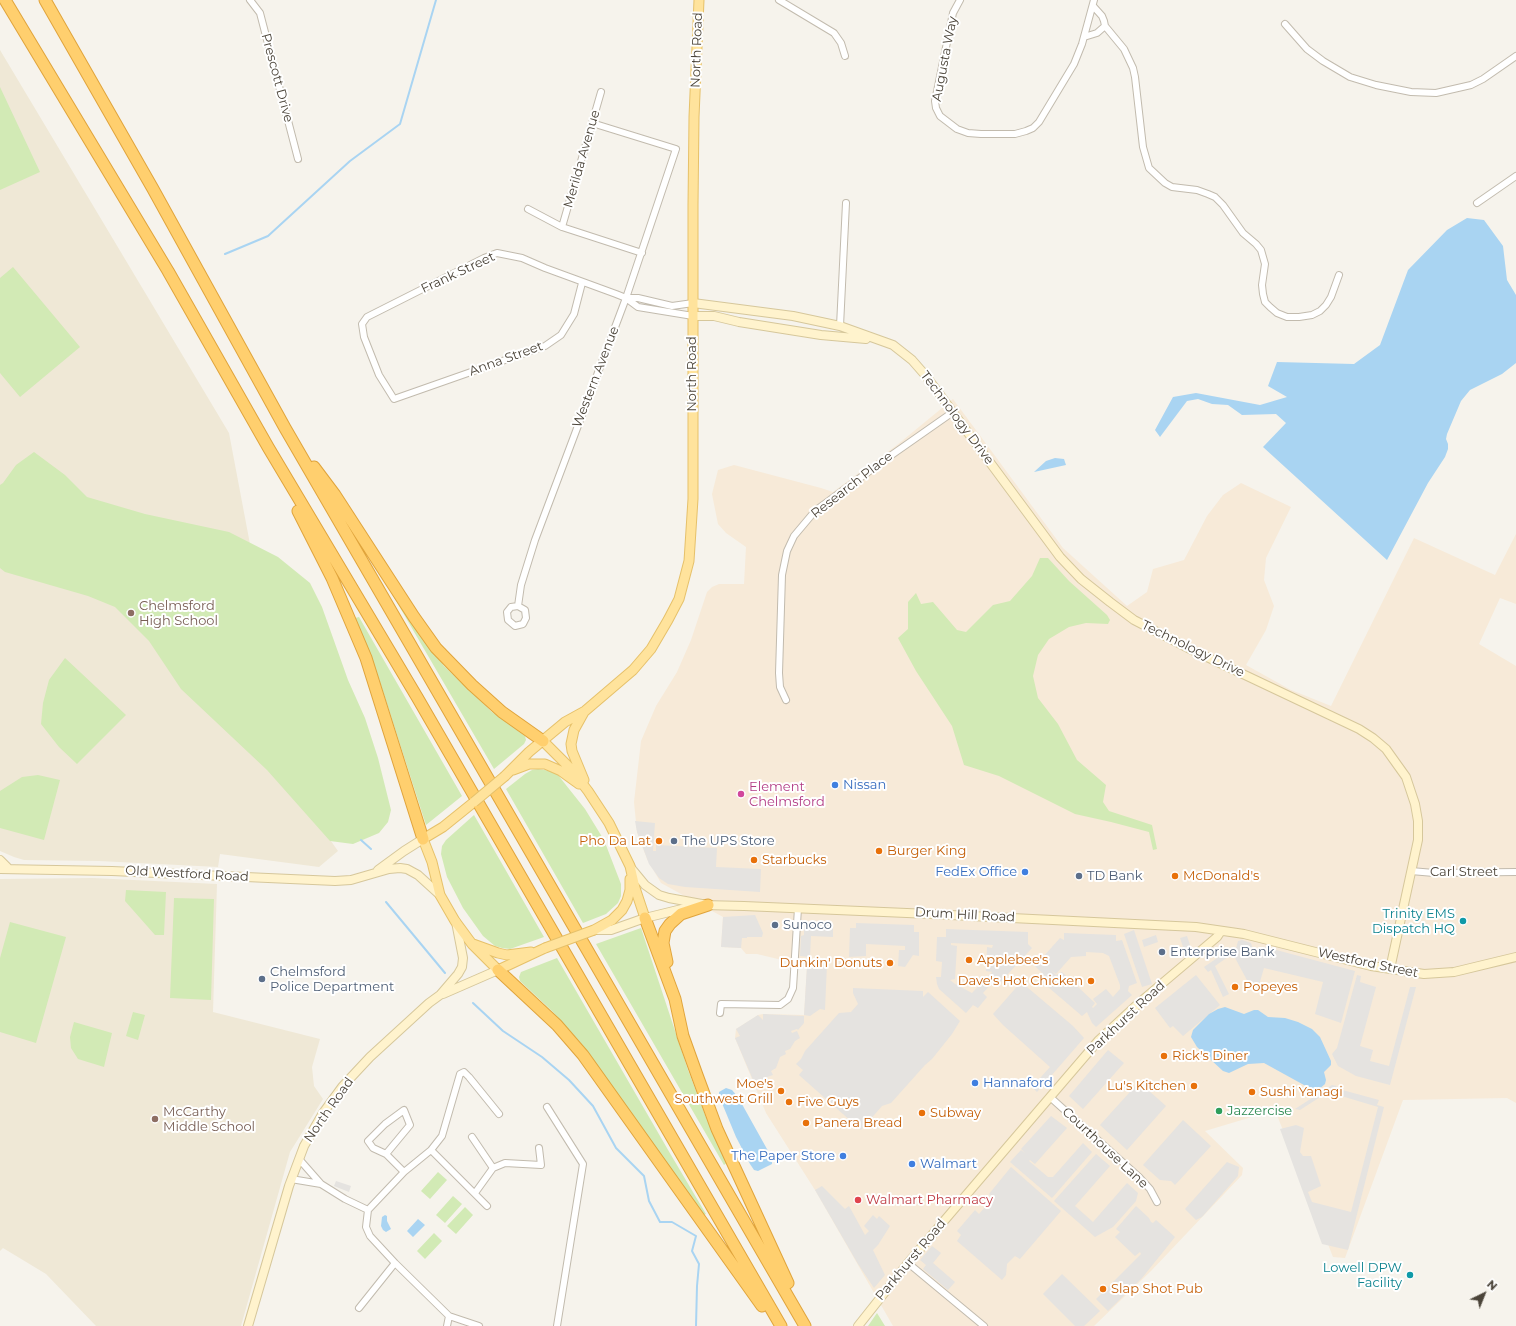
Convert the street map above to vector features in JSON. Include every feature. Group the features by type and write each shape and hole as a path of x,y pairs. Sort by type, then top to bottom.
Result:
{"highway":[{"path":"5,0 164,264 268,448 424,711 781,1326"},
{"path":"46,0 142,169 285,428 807,1326"},
{"path":"285,428 335,494 414,617 436,648 472,685 502,712 543,741"},
{"path":"268,448 332,578 366,658 423,839"},
{"path":"670,984 663,944 665,931 671,921 681,914 708,905"},
{"path":"645,918 675,998 683,1036 717,1129 807,1326"},
{"path":"498,970 557,1025 583,1055 777,1326"}],"main road":[{"name":"North Road","path":"508,774 529,752 565,722 585,711 633,670 651,649 668,620 684,582 691,546 693,499 694,117 699,0"},
{"name":"Technology Drive","path":"693,303 793,316 840,326 893,345 912,360 926,376 1060,557 1081,579 1134,620 1192,650 1359,729 1374,738 1386,749 1406,777 1415,804 1418,821 1418,840 1390,969"},
{"name":"Technology Drive","path":"693,316 714,316 739,322 821,335 878,340"},
{"name":"North Road","path":"585,711 574,730 571,744 572,751 588,791"},
{"path":"543,741 571,769 588,791 609,823 630,866 635,888 645,918"},
{"path":"588,791 561,771 545,764 529,764 519,767 508,774 443,826 423,839 432,862 440,895 455,921 472,944 498,970 534,952 594,930 612,920 625,906 630,890 630,866"},
{"name":"Old Westford Road","path":"374,873 423,839"},
{"path":"0,860 9,869"},
{"name":"Drum Hill Road","path":"630,866 645,885 658,895 708,905"},
{"name":"Old Westford Road","path":"0,869 112,871 318,881 351,880 389,869 400,868 407,869 418,875 440,895"},
{"name":"Drum Hill Road","path":"594,930 611,930 645,918 687,907 708,905 1196,927 1221,931"},
{"name":"North Road","path":"440,995 458,974 462,966 462,948 455,921"},
{"name":"Parkhurst Road","path":"1196,927 1203,932 1207,940 1198,953"},
{"name":"Westford Street","path":"1221,931 1244,934 1371,966 1424,974 1454,972 1516,957"},
{"name":"Parkhurst Road","path":"858,1326 908,1263 1088,1052 1110,1029 1217,937 1221,931"},
{"path":"472,944 508,955 534,952"},
{"name":"North Road","path":"248,1326 291,1179 304,1146 319,1120 342,1087 370,1057 429,1003 440,995 498,970"}],"street":[{"name":"Prescott Drive","path":"250,0 260,13 298,159"},
{"path":"778,0 834,33 841,43 845,56"},
{"name":"Augusta Way","path":"960,0 953,13 935,101 936,108 940,116 957,129 981,134 1015,134 1033,128 1039,122 1074,64 1084,37 1093,3"},
{"path":"1093,3 1102,16 1105,26 1124,50 1133,68 1142,147 1149,168 1165,183 1172,187 1197,190 1208,194 1223,205 1231,214 1243,233 1261,250 1265,264 1262,285 1265,302 1277,313 1287,317 1312,315 1320,311 1326,305 1331,297 1339,275"},
{"path":"1285,24 1307,49 1323,61 1350,77 1376,85 1411,92 1436,93 1471,85 1483,79 1516,56"},
{"path":"1084,37 1097,33 1105,26"},
{"name":"Merilda Avenue","path":"562,227 602,92"},
{"name":"Western Avenue","path":"518,606 521,585 534,540 642,254 676,149 592,123"},
{"path":"1477,203 1516,176"},
{"path":"840,326 846,203"},
{"path":"528,209 562,227 642,254"},
{"name":"Frank Street","path":"394,399 379,375 364,337 362,324 367,317 386,307 497,253 522,258 626,298 638,307 693,316"},
{"name":"Anna Street","path":"394,399 545,346 561,335 574,314 582,282"},
{"name":"Frank Street","path":"626,298 638,298 672,306 693,303"},
{"name":"Research Place","path":"786,700 780,687 778,674 782,575 787,551 794,536 816,511 882,461 953,412"},
{"name":"Carl Street","path":"1412,871 1434,873 1516,872"},
{"path":"720,1013 721,1004 780,1005 788,998 792,988 798,908"},
{"path":"479,1326 449,1316 395,1263 370,1236 366,1227 368,1210 404,1172 432,1150 442,1136 460,1074 464,1072 469,1077 499,1114"},
{"name":"Courthouse Lane","path":"1050,1097 1139,1178 1150,1189 1157,1202"},
{"path":"547,1107 583,1164 557,1326"},
{"path":"386,1154 410,1125 404,1110 385,1124 368,1141 373,1148 386,1154 404,1172"},
{"path":"472,1137 493,1168"},
{"path":"475,1193 493,1168 505,1163 541,1165 539,1148"},
{"path":"432,1150 487,1206"},
{"path":"299,1159 321,1184 345,1199 368,1210"},
{"path":"291,1179 321,1184"},
{"path":"359,1308 395,1263"},
{"path":"908,1263 984,1326"},
{"path":"447,1326 449,1316"}],"shaded area":[{"name":"Chelmsford High School","path":"0,50 229,433 297,793 338,851 319,867 220,854 218,867 99,861 24,860 0,851"},
{"path":"953,399 1063,548 1127,606 1147,592 1153,569 1184,560 1207,516 1223,495 1241,483 1291,507 1266,558 1264,580 1274,606 1266,630 1246,665 1291,690 1331,706 1414,538 1495,575 1516,534 1516,604 1500,598 1479,644 1516,666 1516,1103 1507,1098 1403,1100 1345,1258 1333,1257 1275,1110 1205,1131 1243,1168 1242,1175 1151,1271 1094,1326 893,1326 815,1190 766,1113 735,1038 736,1029 758,1015 804,1015 807,966 757,954 746,954 741,948 721,947 723,917 661,883 647,859 637,832 634,802 641,741 656,706 677,672 691,640 707,592 712,587 719,584 744,584 746,547 726,533 718,524 712,494 718,470 734,465 833,492 897,445"},
{"path":"635,821 655,823 653,851 656,851 656,845 717,848 716,867 761,869 760,892 685,887 668,884 659,878 649,864 637,832"},
{"name":"McCarthy Middle School","path":"92,878 217,884 213,1012 320,1039 312,1067 314,1086 323,1099 290,1152 241,1326 96,1326 46,1274 3,1248 0,1251 0,879"},
{"path":"755,915 763,933 762,937 742,938 741,948 721,947 723,917"},
{"path":"804,921 833,924 833,937 811,936 810,957 800,956 801,936 804,935"},
{"path":"856,923 914,925 914,932 919,932 919,956 913,955 905,967 898,966 899,950 905,950 905,946 866,944 866,956 849,957 850,928 856,928"},
{"path":"946,929 1028,932 1028,944 1032,948 996,987 992,983 983,993 987,997 978,1008 973,1005 966,1013 939,989 937,984 936,977 941,977 942,962 936,961 937,937 946,937","holes":["951,943 993,945 992,948 987,947 986,971 992,972 972,993 950,980 955,979 957,946 951,945"]},
{"path":"1134,930 1152,984 1142,987 1124,934"},
{"path":"1064,933 1116,935 1116,941 1122,940 1137,983 1129,986 1128,991 1132,995 1096,1027 1092,1023 1087,1012 1082,1016 1041,981 1045,976 1035,966 1060,938 1064,940","holes":["1086,952 1103,953 1109,956 1120,985 1120,989 1113,997 1106,989 1093,999 1097,1004 1093,1008 1092,1007 1095,1003 1062,972 1056,975 1051,970 1056,974 1071,957 1086,956"]},
{"path":"1156,935 1158,942 1144,947 1142,940"},
{"path":"1187,936 1192,951 1185,953 1180,938"},
{"path":"1242,940 1251,943 1253,950 1263,952 1265,947 1355,971 1341,1023 1315,1014 1323,982 1264,968 1259,985 1248,982 1234,956 1238,941"},
{"path":"1229,950 1232,954 1215,966 1229,994 1223,997 1211,970 1208,972 1204,967"},
{"path":"813,960 822,960 822,964 827,964 825,1010 820,1009 810,1016 804,1015 807,966 813,966"},
{"path":"1196,975 1220,1005 1183,1036 1173,1026 1170,1028 1155,1008"},
{"path":"1357,975 1361,976 1360,982 1376,987 1360,1046 1373,1050 1370,1061 1389,1066 1410,987 1416,987 1390,1085 1356,1076 1338,1066 1332,1054 1337,1048"},
{"path":"1021,982 1073,1026 1084,1038 1037,1092 1032,1087 1050,1067 1003,1025 993,1014"},
{"path":"853,988 923,991 923,997 928,992 960,1021 952,1034 932,1059 891,1103 882,1106 861,1130 799,1075 803,1070 796,1064 801,1059 805,1051 839,1013 851,1012 858,1004 853,993"},
{"path":"763,1014 804,1016 804,1023 798,1030 791,1031 792,1033 797,1031 800,1038 795,1041 790,1049 785,1051 786,1054 780,1057 776,1068 771,1071 773,1075 767,1077 762,1087 757,1089 735,1038 740,1036 736,1029 758,1015 763,1020"},
{"path":"1108,1050 1124,1063 1083,1109 1069,1096"},
{"path":"1139,1082 1166,1106 1127,1150 1100,1125"},
{"path":"1332,1085 1337,1086 1335,1088 1379,1100 1377,1105 1384,1107 1348,1250 1322,1244 1280,1129 1296,1125 1304,1128 1300,1152 1303,1156 1311,1156 1321,1186 1308,1192 1312,1202 1351,1212 1378,1107 1328,1092 1300,1110 1295,1109"},
{"path":"1051,1116 1067,1128 1035,1164 1030,1160 1029,1161 1048,1177 1053,1177 1083,1143 1092,1152 1052,1198 1010,1162 1021,1150 1025,1153 1021,1149"},
{"path":"1183,1120 1211,1146 1175,1185 1171,1181 1160,1180 1143,1165"},
{"path":"1096,1154 1110,1166 1075,1206 1093,1222 1127,1183 1138,1193 1136,1201 1113,1227 1095,1237 1054,1201"},
{"path":"1227,1162 1239,1167 1238,1176 1202,1217 1196,1220 1185,1209"},
{"path":"1011,1167 1061,1211 1020,1259 1015,1256 1007,1264 1006,1275 1002,1280 957,1241 961,1235 957,1231 975,1210 979,1214 993,1198 989,1194"},
{"path":"336,1181 351,1186 349,1192 334,1186"},
{"path":"822,1186 845,1209 849,1206 865,1235 869,1231 864,1226 873,1215 877,1219 879,1216 890,1226 873,1250 885,1275 874,1288 858,1264 815,1190"},
{"path":"1136,1206 1149,1218 1151,1222 1153,1223 1156,1220 1175,1237 1142,1278 1108,1311 1096,1299 1141,1254 1140,1252 1135,1256 1115,1237 1120,1232 1116,1229"},
{"path":"932,1246 941,1253 933,1263 955,1282 948,1290 923,1269 926,1265 920,1260"},
{"path":"1062,1274 1100,1311 1084,1326 1075,1326 1043,1294"}],"green space":[{"path":"0,87 40,172 0,190"},
{"path":"13,267 80,347 20,397 0,373 0,278"},
{"path":"34,452 65,475 87,497 145,514 229,532 278,557 310,583 322,607 348,680 365,718 378,758 391,810 388,822 379,833 353,844 330,841 267,770 181,689 149,641 115,607 88,596 5,572 0,568 0,485 16,465"},
{"path":"371,558 422,637 444,666 492,712 525,736 526,740 524,744 494,769"},
{"path":"1040,558 1048,558 1069,581 1107,615 1110,620 1108,624 1086,623 1069,627 1049,639 1038,655 1033,676 1038,698 1058,724 1077,760 1106,785 1103,802 1109,811 1152,825 1157,849 1153,850 1149,832 1075,814 999,776 964,765 952,726 916,671 898,638 908,629 908,602 916,593 921,604 933,602 957,630 966,632 993,605 1010,601 1032,576"},
{"path":"359,617 462,796 426,825 379,679 355,618"},
{"path":"65,658 126,715 77,764 59,747 41,724 43,703 49,680"},
{"path":"538,769 551,771 558,775 585,809 604,840 621,884 621,896 618,903 606,914 583,923 506,789 525,774 532,770"},
{"path":"38,775 60,780 44,840 0,828 0,791 22,777"},
{"path":"474,815 544,937 510,949 495,946 483,936 463,908 447,877 441,854 442,846 446,840"},
{"path":"126,890 166,892 164,935 155,935 125,901"},
{"path":"174,898 214,899 211,1000 170,998"},
{"path":"10,922 66,937 36,1043 0,1032 0,958"},
{"path":"641,928 688,1070 707,1120 727,1163 724,1165 596,944"},
{"path":"557,958 706,1214 704,1215 581,1043 552,1011 520,981 519,977 521,972"},
{"path":"133,1012 145,1015 138,1040 126,1036"},
{"path":"74,1022 112,1033 104,1067 78,1059 71,1048 70,1037"},
{"path":"438,1172 447,1180 430,1199 421,1191"},
{"path":"453,1196 462,1204 445,1223 436,1215"},
{"path":"465,1207 473,1215 456,1234 447,1226"},
{"path":"434,1233 442,1241 425,1259 417,1251"},
{"path":"877,1313 885,1326 868,1326"}],"water":[{"path":"1467,218 1484,220 1503,246 1507,280 1516,295 1516,363 1502,374 1470,390 1461,401 1447,434 1446,439 1448,449 1445,457 1428,483 1387,560 1263,447 1286,423 1276,414 1242,415 1228,405 1212,404 1198,399 1187,401 1160,437 1155,430 1173,397 1196,393 1260,405 1287,397 1268,386 1277,362 1354,364 1380,345 1408,270 1447,230"},
{"path":"1055,458 1064,459 1066,465 1034,472 1046,461"},
{"path":"1225,1007 1244,1014 1258,1010 1268,1017 1285,1018 1298,1022 1312,1029 1320,1037 1331,1061 1331,1065 1324,1072 1326,1080 1325,1084 1318,1090 1313,1090 1264,1063 1248,1064 1229,1073 1223,1071 1197,1047 1191,1037 1193,1030 1209,1014"},
{"path":"726,1088 732,1090 738,1097 772,1158 772,1164 758,1171 754,1170 750,1164 736,1137 719,1096 719,1092"},
{"path":"385,1215 387,1216 387,1221 391,1229 386,1232 381,1226 382,1217"},
{"path":"418,1219 425,1225 413,1237 407,1231"}],"waterway":[{"path":"225,254 268,236 350,161 400,124 436,0"},
{"path":"361,840 371,849"},
{"path":"386,902 445,973"},
{"path":"473,1003 503,1031 542,1057 569,1080 593,1106 616,1148 644,1176 649,1201 660,1222 672,1222 696,1236 692,1251 699,1264 696,1326"}],"place":[{"name":"Chelmsford High School","path":"131,613"},
{"name":"Nissan","path":"835,785"},
{"name":"Element Chelmsford","path":"741,794"},
{"name":"Pho Da Lat","path":"659,841"},
{"name":"The UPS Store","path":"674,841"},
{"name":"Burger King","path":"879,851"},
{"name":"Starbucks","path":"754,860"},
{"name":"FedEx Office","path":"1025,872"},
{"name":"TD Bank","path":"1079,876"},
{"name":"McDonald's","path":"1175,876"},
{"name":"Trinity EMS Dispatch HQ","path":"1463,921"},
{"name":"Sunoco","path":"775,925"},
{"name":"Enterprise Bank","path":"1162,952"},
{"name":"Applebee's","path":"969,960"},
{"name":"Dunkin' Donuts","path":"890,963"},
{"name":"Chelmsford Police Department","path":"262,979"},
{"name":"Dave's Hot Chicken","path":"1091,981"},
{"name":"Popeyes","path":"1235,987"},
{"name":"Rick's Diner","path":"1164,1056"},
{"name":"Hannaford","path":"975,1083"},
{"name":"Lu's Kitchen","path":"1194,1086"},
{"name":"Moe's Southwest Grill","path":"781,1091"},
{"name":"Sushi Yanagi","path":"1252,1092"},
{"name":"Five Guys","path":"789,1102"},
{"name":"Jazzercise","path":"1219,1111"},
{"name":"Subway","path":"922,1113"},
{"name":"McCarthy Middle School","path":"155,1119"},
{"name":"Panera Bread","path":"806,1123"},
{"name":"The Paper Store","path":"843,1156"},
{"name":"Walmart","path":"912,1164"},
{"name":"Walmart Pharmacy","path":"858,1200"},
{"name":"Lowell DPW Facility","path":"1410,1275"},
{"name":"Slap Shot Pub","path":"1103,1289"}]}
